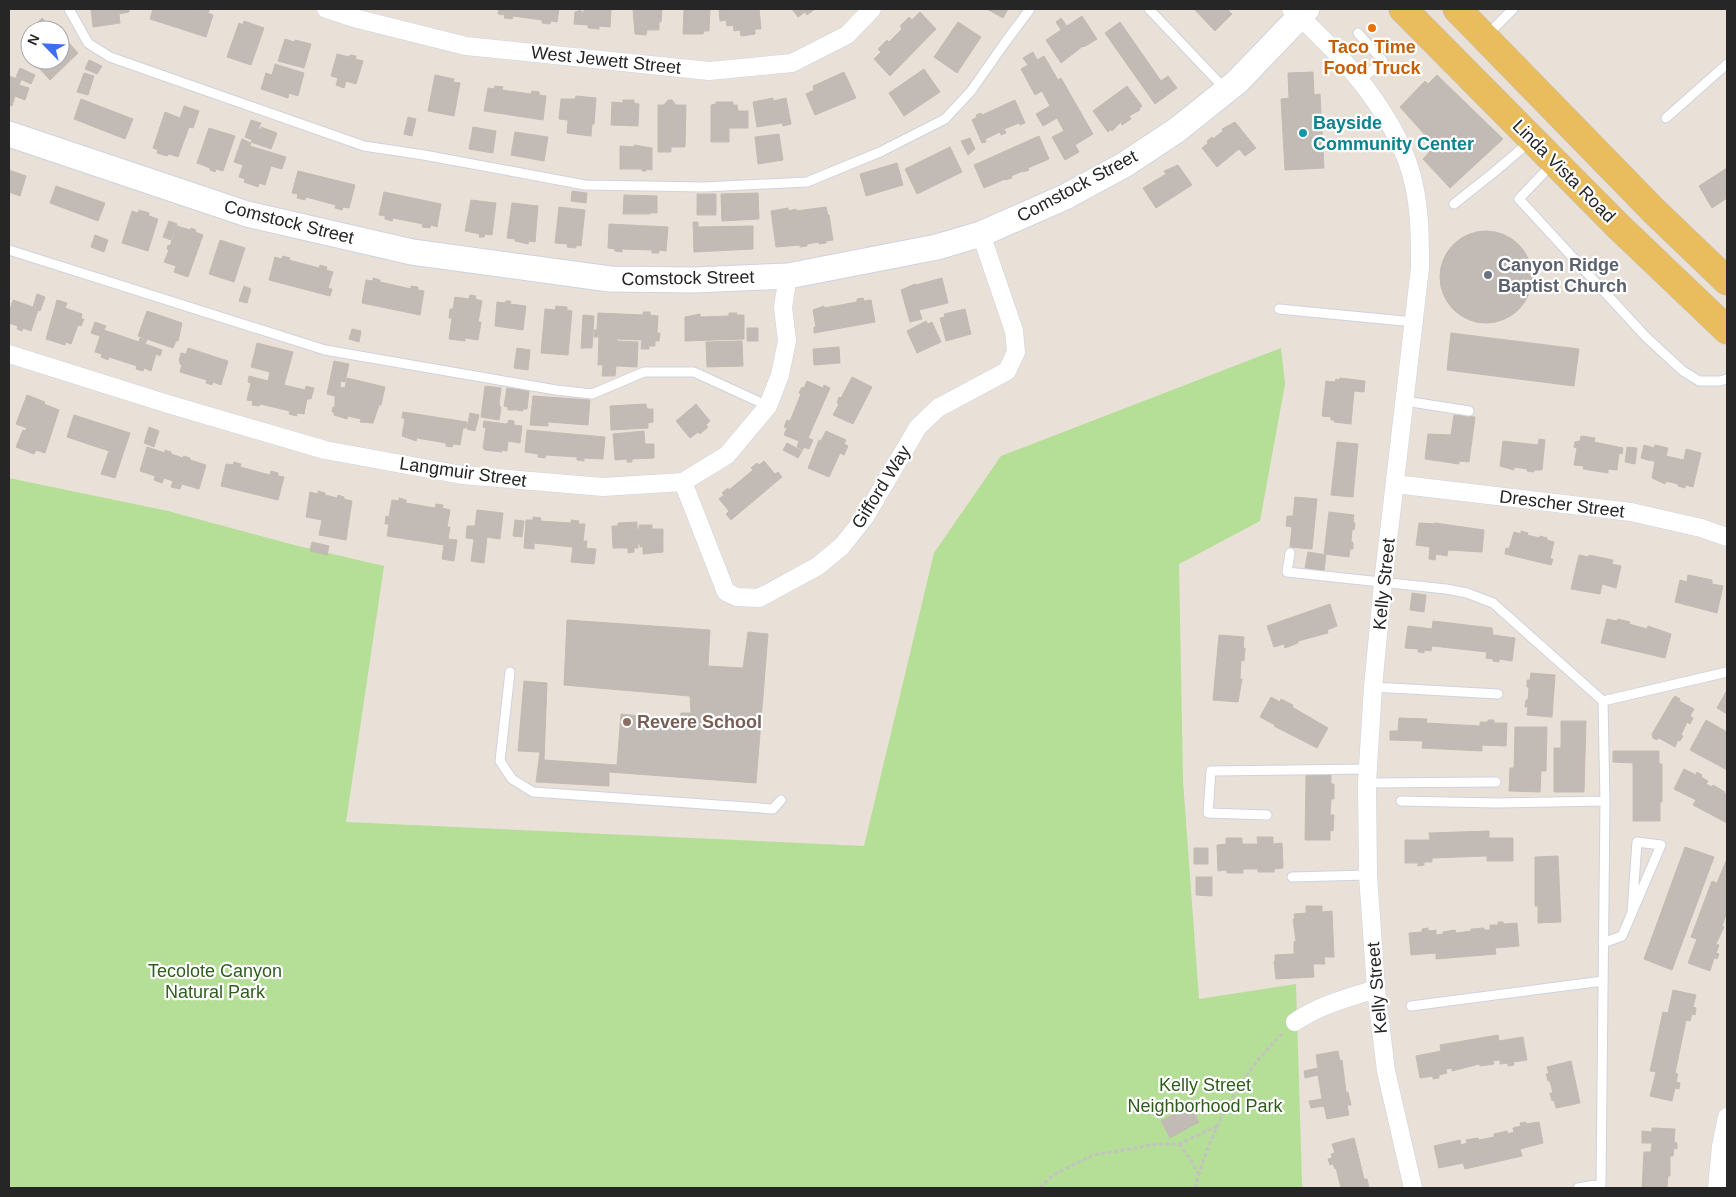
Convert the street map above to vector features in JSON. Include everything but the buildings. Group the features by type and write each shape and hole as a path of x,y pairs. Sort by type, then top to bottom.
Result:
{"main road":[{"name":"Linda Vista Road","path":"1403,9 1626,234 1727,330"},
{"name":"Linda Vista Road","path":"1458,9 1648,204 1727,282"}],"street":[{"name":"West Jewett Street","path":"326,9 466,46 709,71 792,63 847,35 872,9"},
{"name":"Comstock Street","path":"9,134 247,214 412,252 610,279 695,280 788,276 937,246 981,234 1064,197 1124,165 1177,130 1236,82 1299,11"},
{"name":"Kelly Street","path":"1299,11 1361,80 1398,139 1414,182 1419,218 1420,268 1383,583 1367,776 1368,874 1376,989 1386,1071 1413,1188"},
{"name":"Gifford Way","path":"683,482 726,592 737,597 758,598 818,566 842,546 865,517 918,427 938,408 1008,371 1016,352 1014,331 981,234"},
{"name":"Langmuir Street","path":"9,354 168,404 325,450 462,475 603,487 683,482 727,455 768,406 780,375 787,341 783,307 788,276"},
{"name":"Drescher Street","path":"1395,484 1631,512 1701,528 1727,538"},
{"path":"1295,1022 1308,1013 1335,1002 1376,989"},
{"path":"1717,1188 1723,1163 1721,1146 1727,1117"}],"lane":[{"path":"69,9 88,42 110,57 364,146 424,155 585,185 704,188 807,182 880,152 945,119 971,91 1030,9"},
{"path":"1149,9 1226,90"},
{"path":"1486,36 1513,9"},
{"path":"1358,33 1384,60 1361,80"},
{"path":"1666,118 1727,64"},
{"path":"1454,204 1533,139"},
{"path":"1555,161 1519,199 1646,337 1683,372 1699,381 1727,379"},
{"path":"9,250 325,350 556,390 592,394 644,372 694,372 768,406"},
{"path":"1279,309 1414,322"},
{"path":"1405,401 1469,411"},
{"path":"1290,553 1288,572 1460,591 1493,603 1603,701 1605,801 1601,1184 1578,1188"},
{"path":"510,672 500,761 512,779 533,792 774,809 781,800"},
{"path":"1603,701 1727,672"},
{"path":"1373,687 1498,694"},
{"path":"1267,815 1208,813 1210,771 1496,782"},
{"path":"1401,801 1496,803 1605,801"},
{"path":"1603,943 1622,936 1660,845 1637,842 1632,912"},
{"path":"1292,877 1368,874"},
{"path":"1411,1006 1603,981"}],"path":[{"path":"1195,1188 1206,1151 1217,1126 1236,1092 1263,1052 1295,1022"},
{"path":"1040,1188 1053,1176 1093,1155 1158,1144 1179,1144 1217,1126"},
{"path":"1179,1144 1190,1157 1198,1174"}],"green space":[{"name":"Tecolote Canyon Natural Park","path":"1281,348 1285,384 1260,521 1179,564 1183,781 1199,999 1296,984 1303,1188 9,1188 9,478 168,511 298,546 384,566 346,822 864,846 934,553 1001,456"}],"place":[{"name":"Taco Time Food Truck","path":"1372,28"},
{"name":"Bayside Community Center","path":"1303,133"},
{"name":"Canyon Ridge Baptist Church","path":"1488,275"},
{"name":"Revere School","path":"627,722"}],"park label":[{"name":"Kelly Street Neighborhood Park","path":"1205,1095"}]}
